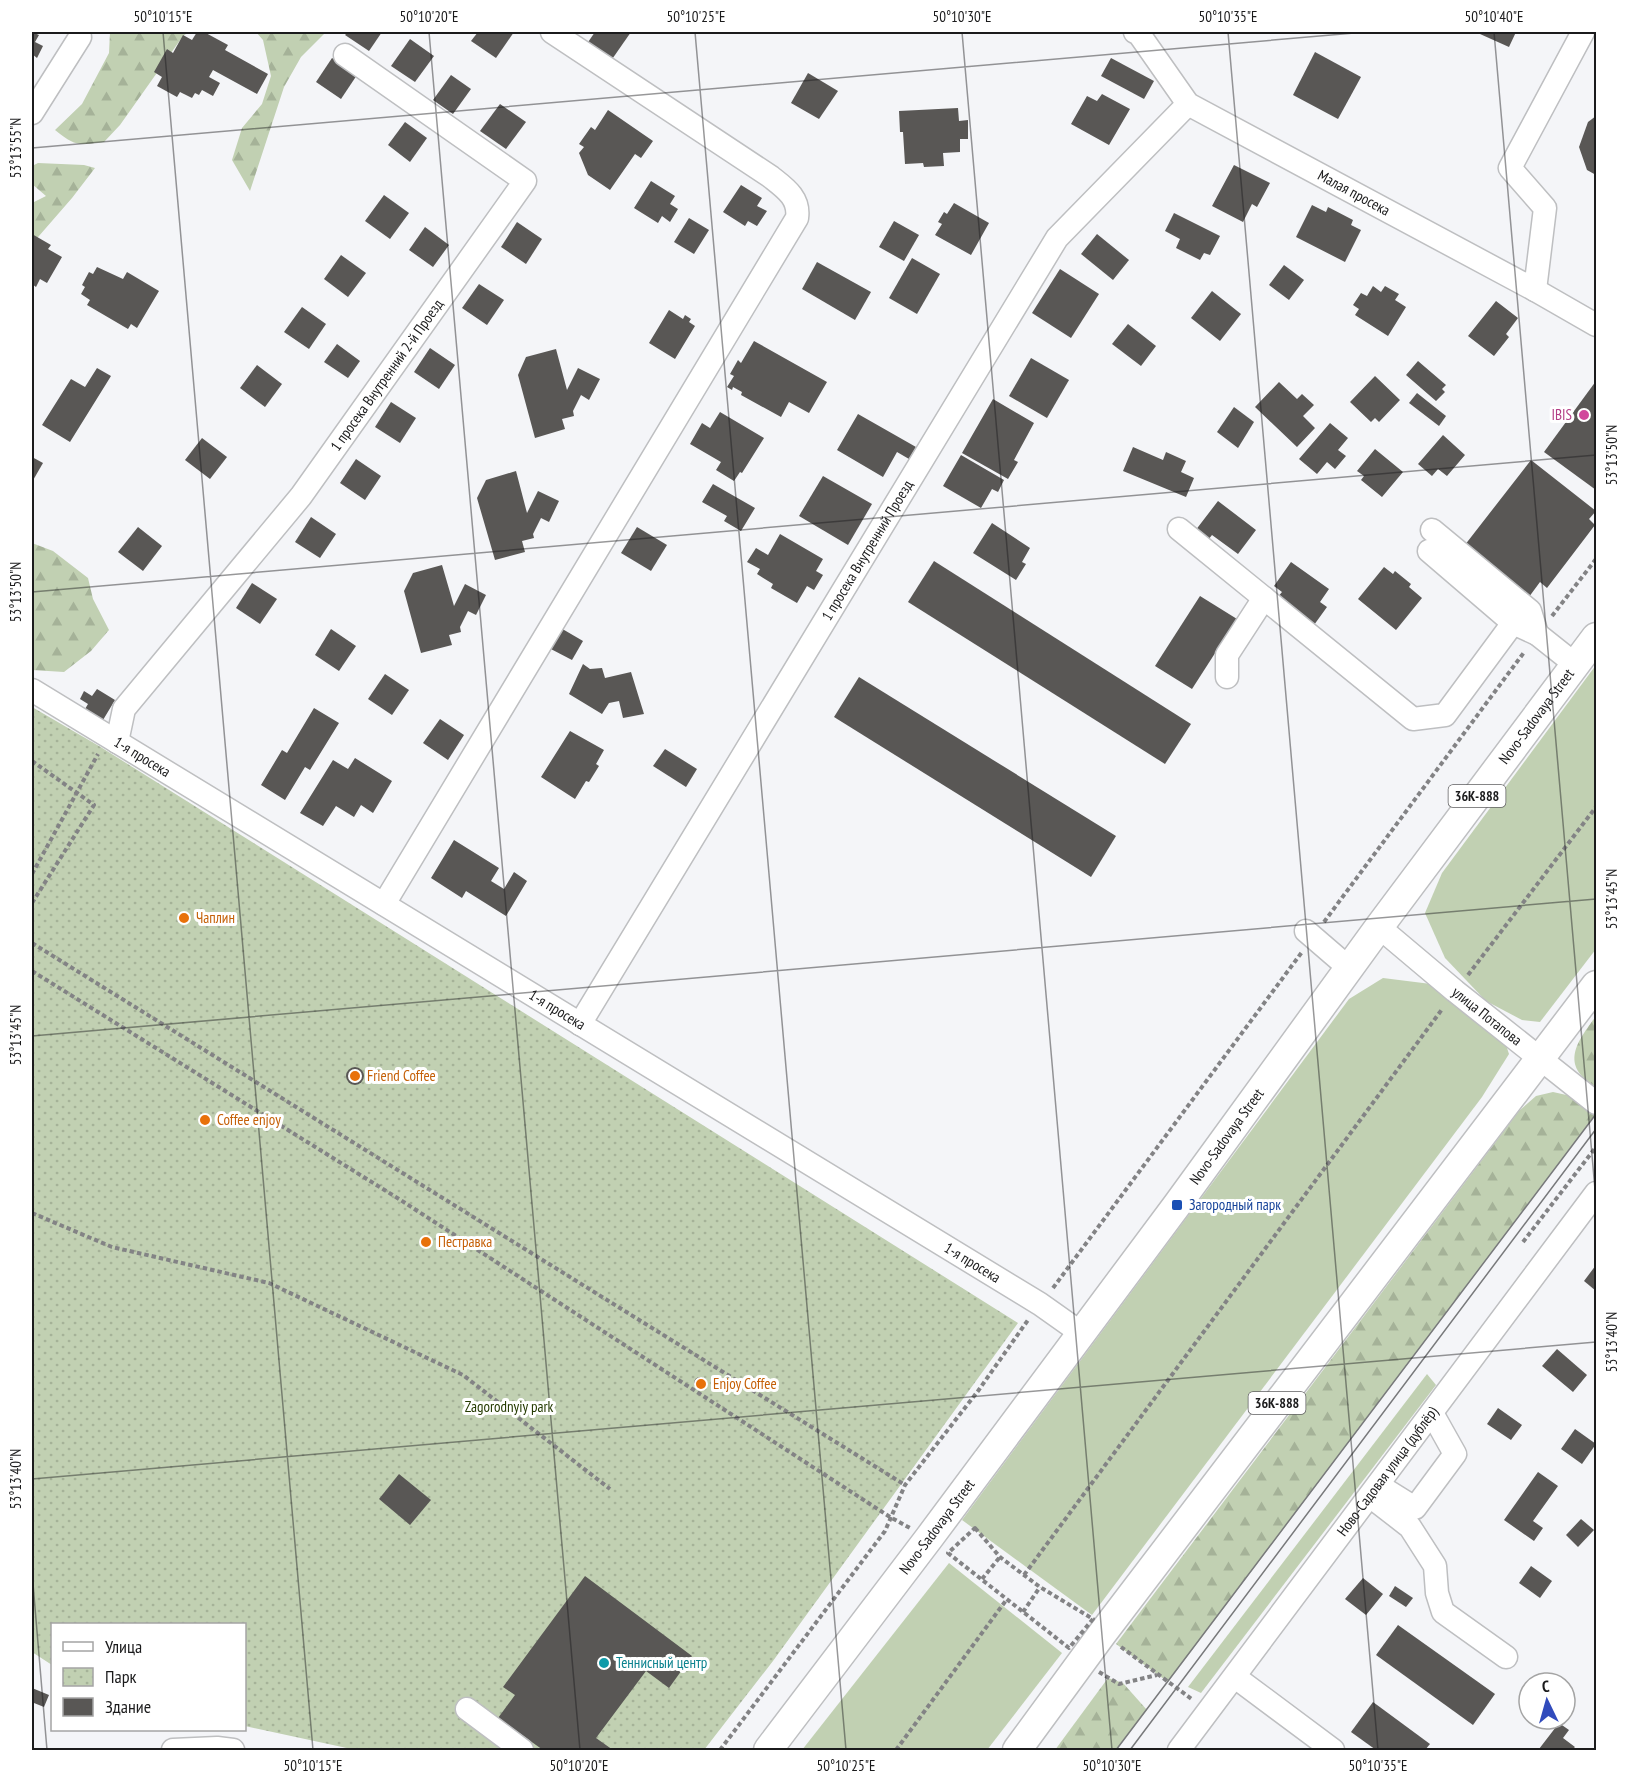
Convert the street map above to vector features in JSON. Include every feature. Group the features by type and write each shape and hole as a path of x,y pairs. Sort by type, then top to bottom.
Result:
{"main road":[{"name":"Novo-Sadovaya Street","path":"768,1750 1082,1333 1379,927 1596,637"},
{"name":"36К-888","path":"1017,1750 1075,1655 1596,985"}],"street":[{"path":"384,904 797,218 796,201 771,177 552,32"},
{"name":"Малая просека","path":"1135,32 1139,34 1188,104 1596,325"},
{"path":"1535,290 1545,208 1510,168 1583,32"},
{"path":"32,113 80,37"},
{"name":"1 просека Внутренний 2-й Проезд","path":"112,739 124,709 301,496 525,181 345,55"},
{"name":"1 просека Внутренний Проезд","path":"580,1024 1057,238 1188,104"},
{"path":"1179,529 1413,719 1445,715 1513,622"},
{"path":"1537,634 1530,611 1431,541 1513,622 1537,634 1576,665"},
{"path":"1227,677 1227,655 1264,598"},
{"name":"1-я просека","path":"32,690 1040,1304 1082,1333"},
{"name":"улица Потапова","path":"1379,927 1455,991 1596,1103"},
{"path":"1310,934 1349,968"},
{"name":"Ново-Садовая улица (дублёр)","path":"1179,1750 1432,1413 1589,1220 1596,1193"},
{"path":"1374,1490 1415,1508 1455,1454 1432,1413"},
{"path":"1374,1490 1410,1527 1435,1566 1437,1593 1443,1612 1506,1657"},
{"path":"1234,1677 1333,1750"},
{"path":"467,1709 522,1750"},
{"path":"173,1750 217,1748 233,1750"}],"path":[{"path":"720,1750 885,1531 905,1485 978,1391 1310,934 1596,559"},
{"path":"32,874 77,793 112,739"},
{"path":"32,761 94,805 32,903"},
{"path":"1024,1575 1455,991 1596,807"},
{"path":"32,943 905,1485"},
{"path":"32,970 399,1199 890,1517 929,1538"},
{"path":"1523,1242 1596,1147"},
{"path":"32,1212 112,1247 269,1283 463,1375 610,1489"},
{"path":"1075,1655 1093,1619 1041,1587 1000,1557 975,1528 948,1553 1075,1655 1119,1684 1157,1675"},
{"path":"982,1580 1000,1557"},
{"path":"1023,1612 1041,1587"},
{"path":"896,1750 1007,1599"},
{"path":"1120,1647 1190,1698"}],"green space":[{"path":"110,32 189,32 183,36 120,125 104,142 78,144 55,130 82,104 109,53"},
{"path":"256,32 326,32 301,57 284,87 250,191 232,160 242,128 262,104 271,76 263,40"},
{"path":"38,163 84,165 95,168 32,244 32,203 46,196 32,184 32,166"},
{"path":"32,543 53,551 88,578 93,599 109,630 91,651 64,672 32,670"},
{"path":"1596,665 1596,949 1540,1022 1522,1020 1486,1001 1445,958 1425,913 1442,873"},
{"name":"Zagorodnyiy park","path":"32,707 99,746 1018,1323 773,1661 704,1750 356,1750 246,1726 246,1623 51,1623 51,1664 32,1652"},
{"path":"1383,978 1431,984 1500,1027 1509,1054 1482,1097 1092,1615 962,1520 1349,999"},
{"path":"1596,1016 1596,1087 1578,1070 1575,1053 1583,1035"},
{"path":"1553,1092 1571,1096 1596,1114 1168,1682 1116,1644 1519,1111 1536,1096"},
{"path":"1427,1374 1436,1385 1201,1693 1188,1687"},
{"path":"949,1563 1062,1653 987,1750 802,1750"},
{"path":"1108,1678 1123,1683 1147,1710 1116,1750 1055,1750"}],"building":[{"path":"32,32 39,35 35,42 43,46 37,58 32,54"},
{"path":"197,32 204,32 228,45 225,50 268,74 257,94 213,70 209,77 220,83 213,96 202,90 199,95 195,93 192,98 180,92 177,97 157,86 162,77 154,72 167,49 173,53 183,35 192,40"},
{"path":"348,32 382,32 369,51 345,35"},
{"path":"478,32 514,32 496,58 471,41"},
{"path":"595,32 631,32 608,65 584,48"},
{"path":"1481,32 1516,32 1509,47 1480,34"},
{"path":"410,39 434,56 415,82 391,66"},
{"path":"1315,52 1361,77 1338,119 1293,95"},
{"path":"332,58 357,75 341,99 316,82"},
{"path":"1111,58 1154,81 1144,99 1101,76"},
{"path":"808,73 838,91 819,119 791,103"},
{"path":"451,75 471,89 453,114 433,100"},
{"path":"1102,94 1130,109 1109,145 1071,124 1087,96 1097,101"},
{"path":"500,104 526,122 506,149 480,131"},
{"path":"958,108 959,121 968,120 968,139 960,139 960,152 943,153 944,166 924,167 923,163 905,164 899,111"},
{"path":"608,110 653,141 641,158 635,154 610,190 588,175 579,153 584,147 579,144 591,127 595,130"},
{"path":"1596,116 1596,175 1587,170 1579,147 1588,122"},
{"path":"405,122 427,138 410,162 388,145"},
{"path":"1234,165 1270,183 1257,207 1252,204 1243,222 1212,206"},
{"path":"651,181 675,196 670,204 678,209 670,222 662,216 658,223 634,208"},
{"path":"741,185 762,198 757,206 767,211 757,226 748,221 745,226 723,212"},
{"path":"384,195 409,213 390,239 365,221"},
{"path":"954,203 989,223 971,255 935,235 942,224 938,222 944,212 947,214"},
{"path":"1312,205 1326,212 1328,207 1353,220 1351,225 1361,230 1345,262 1296,237"},
{"path":"1174,213 1220,236 1210,255 1204,253 1200,260 1176,248 1180,239 1165,231"},
{"path":"689,218 709,230 694,254 674,242"},
{"path":"894,221 919,235 904,261 879,247"},
{"path":"517,222 542,239 526,264 501,247"},
{"path":"425,227 449,245 433,267 409,250"},
{"path":"32,234 51,245 48,249 62,257 47,283 40,279 36,287 32,284"},
{"path":"1097,234 1129,260 1113,280 1081,254"},
{"path":"341,255 366,273 348,297 324,279"},
{"path":"912,258 940,274 917,314 889,298"},
{"path":"817,262 871,292 855,320 802,289"},
{"path":"1284,265 1304,280 1289,300 1269,285"},
{"path":"97,267 123,279 127,272 159,291 137,328 131,324 128,329 87,305 90,300 81,294 85,287 82,285 89,272 93,274"},
{"path":"1060,269 1099,294 1071,338 1032,313"},
{"path":"479,284 504,300 487,325 462,308"},
{"path":"1373,286 1381,292 1385,286 1399,294 1395,300 1406,307 1388,336 1355,315 1359,309 1353,305 1361,293 1367,296"},
{"path":"1212,291 1241,314 1220,341 1191,318"},
{"path":"1496,301 1518,318 1506,334 1509,337 1494,356 1468,336"},
{"path":"302,307 326,324 309,349 284,332"},
{"path":"669,310 683,319 685,315 695,326 675,359 649,343"},
{"path":"1128,324 1156,346 1141,366 1112,344"},
{"path":"754,341 827,382 809,413 789,402 781,417 741,395 742,392 733,387 732,390 727,387 734,376 730,374 738,360 741,363"},
{"path":"337,344 360,361 348,378 324,362"},
{"path":"430,348 455,365 439,389 414,372"},
{"path":"556,349 567,390 578,368 600,379 589,400 581,395 573,411 574,416 562,419 565,429 535,438 518,375 526,357"},
{"path":"1031,358 1069,380 1047,418 1009,396"},
{"path":"1418,361 1446,385 1442,389 1445,392 1436,401 1406,375"},
{"path":"257,365 282,384 265,407 240,388"},
{"path":"97,368 111,376 70,442 42,425 71,379 85,387"},
{"path":"1375,376 1400,400 1379,422 1375,418 1371,422 1350,402"},
{"name":"IBIS","path":"1596,381 1596,490 1544,452"},
{"path":"1279,382 1297,399 1302,394 1314,405 1303,416 1315,428 1297,447 1255,407"},
{"path":"1417,393 1446,416 1439,426 1409,403"},
{"path":"993,399 1034,423 1014,460 1018,462 1008,479 962,453"},
{"path":"391,402 416,418 400,443 375,427"},
{"path":"1234,407 1254,422 1238,448 1217,432"},
{"path":"720,412 764,438 742,473 740,472 734,481 716,470 721,462 690,444 702,423 710,428"},
{"path":"858,414 916,447 909,459 897,452 883,477 837,450"},
{"path":"1330,423 1348,438 1338,450 1346,456 1335,469 1327,462 1317,474 1299,459"},
{"path":"1443,435 1465,455 1447,476 1438,469 1432,476 1418,464"},
{"path":"202,438 227,457 210,479 185,460"},
{"path":"1133,447 1163,460 1166,452 1186,461 1181,472 1194,478 1186,497 1123,471"},
{"path":"1375,449 1403,472 1382,497 1361,480 1364,476 1357,471"},
{"path":"961,455 1004,480 998,492 992,489 981,508 943,486"},
{"path":"32,457 43,463 32,482"},
{"path":"356,459 381,476 365,500 340,483"},
{"path":"1531,460 1596,511 1589,519 1595,525 1547,588 1540,582 1526,601 1461,550"},
{"path":"516,471 527,513 538,491 559,501 549,522 541,518 533,534 534,538 522,541 525,552 495,560 477,498 486,480"},
{"path":"823,476 872,504 848,545 799,516"},
{"path":"713,484 755,508 741,531 724,521 727,516 702,502"},
{"path":"1218,501 1256,530 1238,554 1212,535 1208,540 1195,531"},
{"path":"311,517 336,534 320,558 295,542"},
{"path":"992,523 1030,548 1022,562 1026,564 1016,580 973,553"},
{"path":"138,527 162,546 143,571 118,552"},
{"path":"637,527 667,545 651,571 621,553"},
{"path":"780,534 823,559 816,571 823,575 814,590 807,586 797,603 771,588 773,584 757,574 760,569 747,562 756,548 768,555"},
{"path":"934,561 1191,724 1165,764 908,602"},
{"path":"1291,562 1329,589 1320,602 1327,607 1314,625 1277,598 1282,592 1274,586"},
{"path":"442,565 454,606 465,584 486,595 476,615 468,611 460,627 461,632 449,635 452,645 421,653 404,591 413,573"},
{"path":"1384,567 1393,574 1395,571 1411,584 1409,587 1422,598 1396,630 1358,599"},
{"path":"252,583 277,599 260,624 236,608"},
{"path":"1200,596 1237,619 1192,689 1155,666"},
{"path":"559,627 583,641 572,660 547,647"},
{"path":"331,629 356,646 339,671 315,655"},
{"path":"583,664 590,669 602,668 605,678 631,672 644,714 623,718 619,701 609,703 602,714 569,694"},
{"path":"385,674 409,690 392,715 368,699"},
{"path":"859,677 1116,836 1091,877 834,717"},
{"path":"97,689 115,700 103,720 85,709 88,704 80,699 84,691 92,696"},
{"path":"314,708 339,723 310,770 305,767 285,800 261,785 282,750 287,753"},
{"path":"440,719 464,735 448,760 423,743"},
{"path":"570,731 604,750 596,764 599,766 575,799 541,777"},
{"path":"665,749 697,769 686,787 653,766"},
{"path":"355,758 392,781 373,813 361,805 354,817 336,806 323,826 300,813 333,760 348,769"},
{"path":"454,840 499,868 491,881 504,889 514,872 527,881 506,916 466,891 462,898 431,878"},
{"path":"355,1067 361,1070 364,1076 361,1082 355,1085 349,1082 346,1076 349,1070"},
{"path":"1596,1265 1596,1291 1584,1281"},
{"path":"1557,1349 1587,1375 1573,1392 1542,1366"},
{"path":"702,1377 706,1383 702,1389 698,1389 694,1381"},
{"path":"1498,1408 1522,1425 1511,1440 1487,1424"},
{"path":"1575,1429 1596,1444 1582,1464 1561,1449"},
{"path":"1538,1472 1558,1486 1533,1521 1543,1528 1534,1541 1504,1520"},
{"path":"399,1474 431,1500 410,1525 379,1499"},
{"path":"1581,1519 1594,1530 1578,1547 1566,1535"},
{"path":"1531,1566 1552,1581 1540,1598 1519,1583"},
{"name":"Теннисный центр","path":"585,1576 692,1656 669,1688 646,1671 596,1738 613,1750 543,1750 498,1718 515,1695 503,1687"},
{"path":"1363,1578 1383,1594 1366,1615 1345,1599"},
{"path":"1395,1586 1413,1598 1406,1607 1389,1596"},
{"path":"1398,1625 1495,1694 1473,1725 1376,1655"},
{"path":"32,1688 49,1695 44,1707 34,1703 32,1709"},
{"path":"1373,1702 1430,1744 1425,1750 1376,1750 1351,1732"},
{"path":"1553,1731 1568,1731 1563,1738 1575,1747 1572,1750 1539,1749"}],"tram line":[{"path":"1116,1750 1596,1114"},
{"path":"1130,1750 1596,1129"}],"place":[{"name":"IBIS","path":"1584,415"},
{"name":"Чаплин","path":"184,918"},
{"name":"Friend Coffee","path":"355,1076"},
{"name":"Coffee enjoy","path":"205,1120"},
{"name":"Загородный парк","path":"1177,1205"},
{"name":"Пестравка","path":"426,1242"},
{"name":"Enjoy Coffee","path":"701,1384"},
{"name":"Теннисный центр","path":"604,1663"}]}
